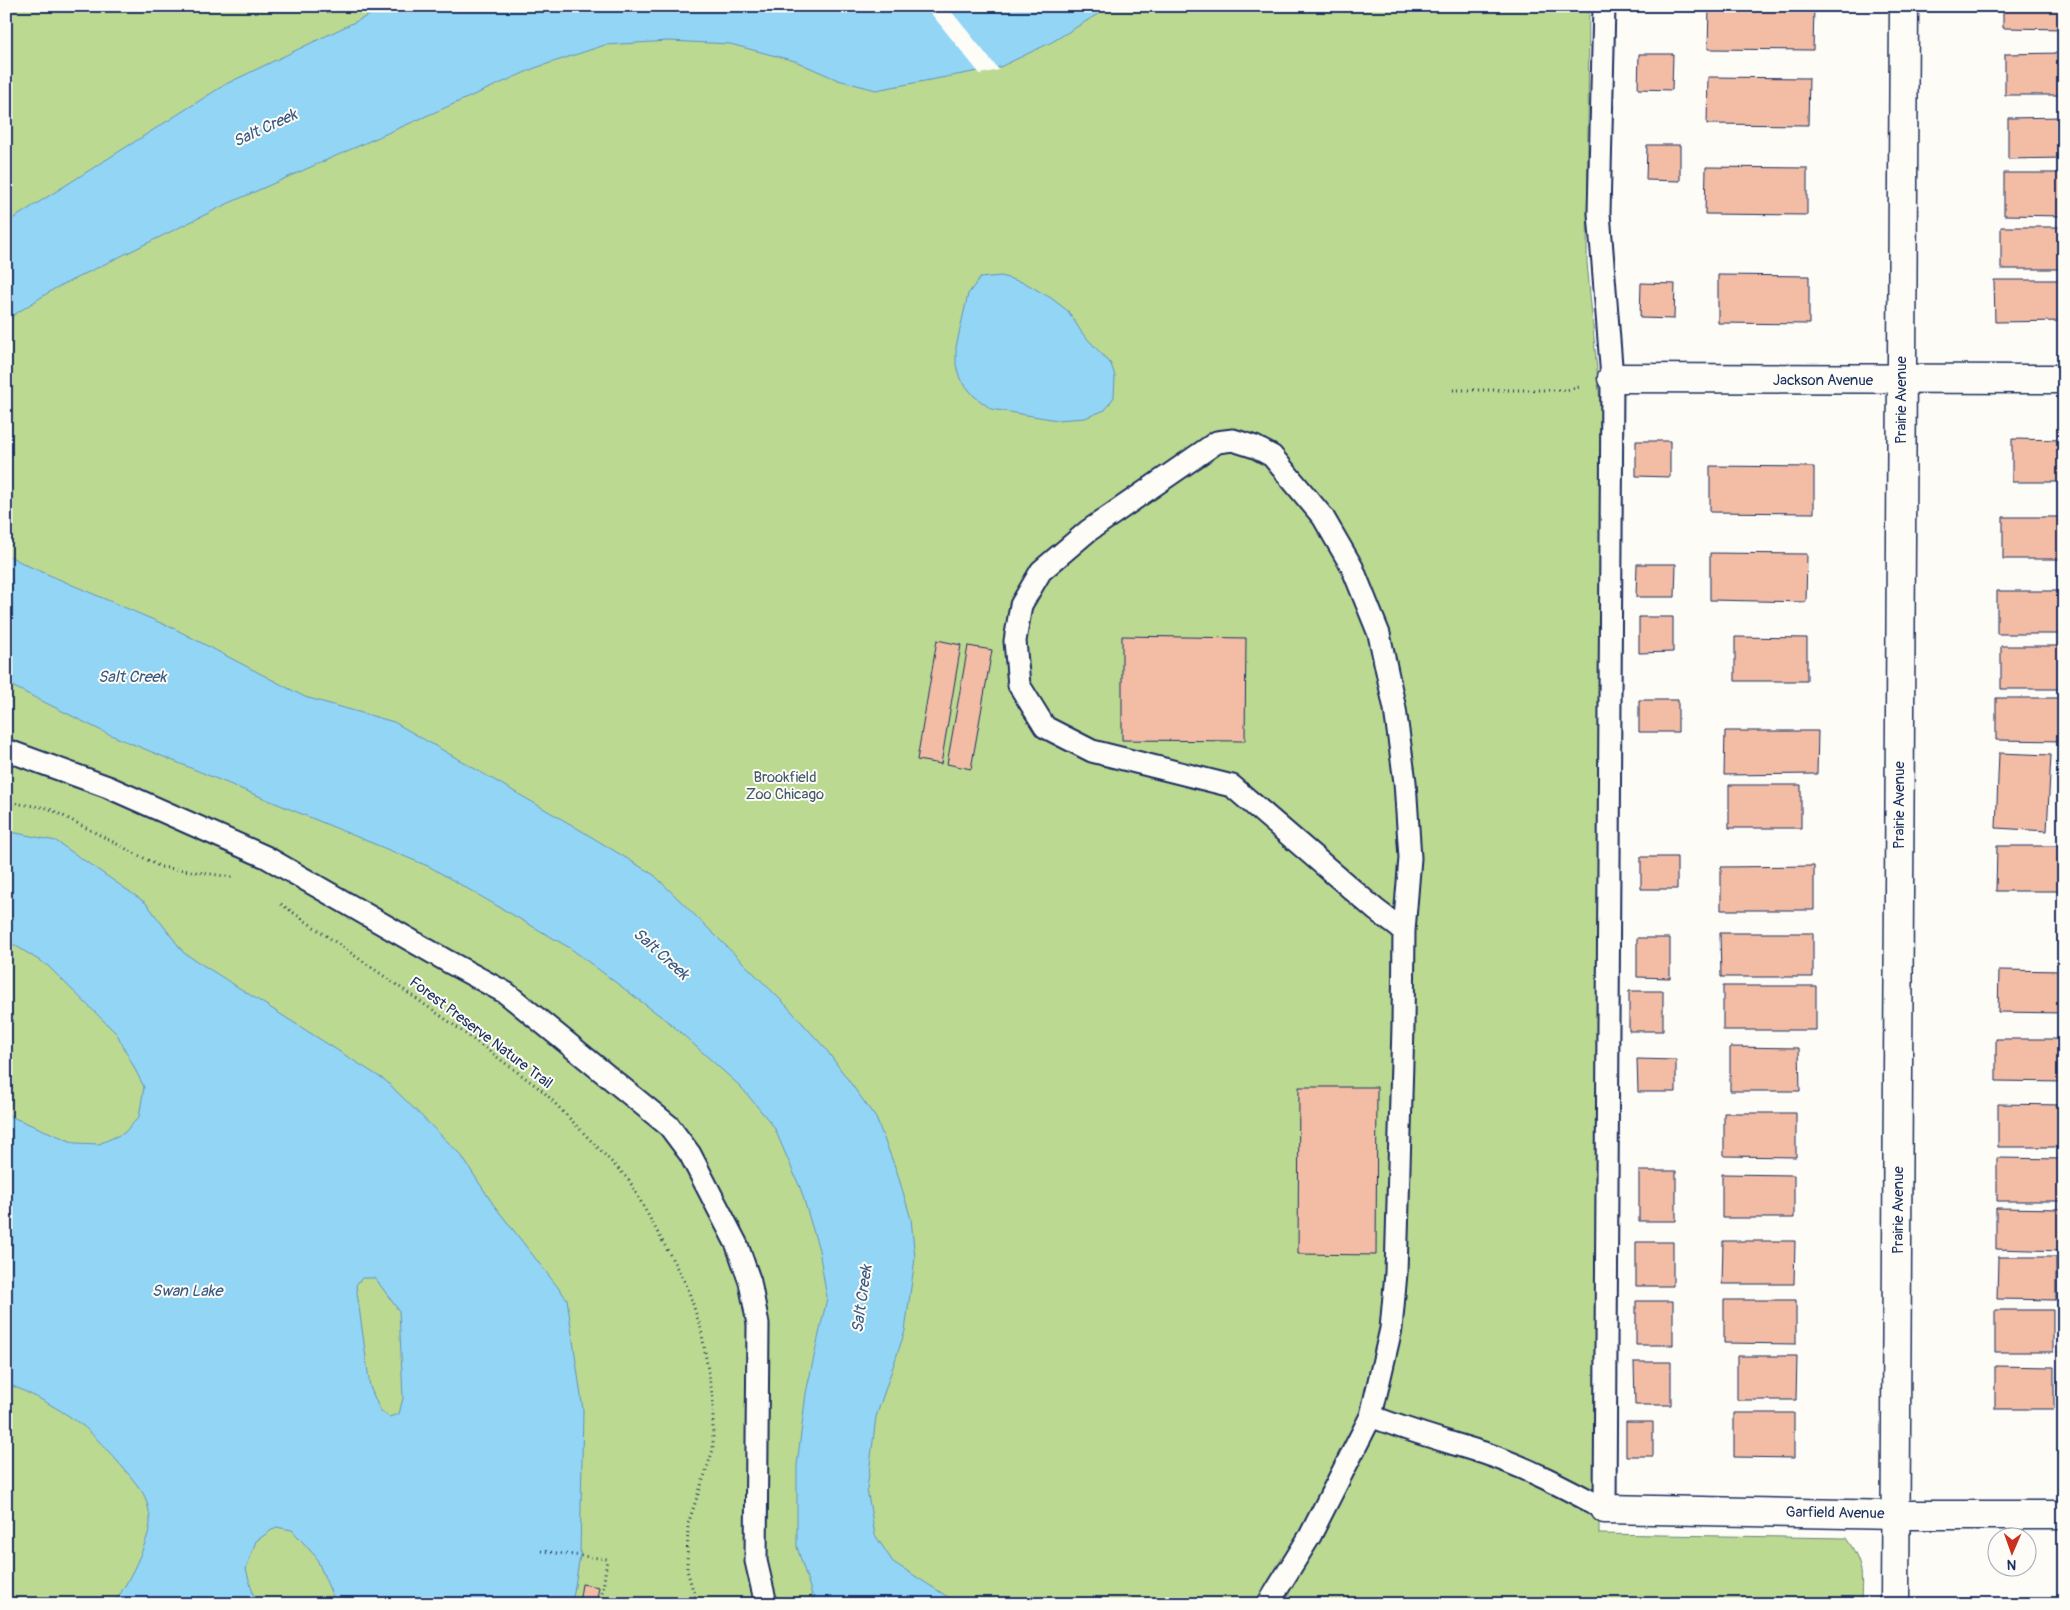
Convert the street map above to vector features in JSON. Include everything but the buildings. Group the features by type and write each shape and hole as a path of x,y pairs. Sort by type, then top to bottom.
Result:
{"street":[{"name":"Prairie Avenue","path":"1895,1604 1904,6"},
{"name":"Jackson Avenue","path":"1612,378 1901,380 2064,378"},
{"name":"Garfield Avenue","path":"1605,1509 2064,1515"}],"lane":[{"path":"1371,1416 1400,1428 1485,1454 1562,1486 1605,1509 1612,378 1599,213 1604,6"},
{"path":"1268,1604 1310,1536 1371,1416 1390,1328 1396,1273 1404,931 1410,858 1406,782 1394,709 1379,634 1352,567 1323,517 1272,456 1256,447 1233,440 1217,442 1088,531 1041,571 1021,605 1014,641 1019,685 1045,727 1092,751 1232,786 1376,910 1404,931"},
{"path":"6,750 108,787 266,858 506,993 669,1126 690,1154 737,1246 750,1282 758,1324 756,1561 766,1604"}],"path":[{"path":"1453,390 1566,390 1612,378"},
{"path":"6,802 48,808 161,868 239,878"},
{"name":"Forest Preserve Nature Trail","path":"275,899 451,1023 543,1091 629,1180 687,1286 700,1329 714,1399 713,1450 688,1524 686,1570 697,1604"},
{"path":"541,1551 608,1559 601,1604"}],"green space":[{"name":"Brookfield Zoo Chicago","path":"6,6 1589,6 1587,262 1601,413 1599,1534 1846,1538 1856,1555 1861,1569 1861,1604 6,1604"}],"water":[{"name":"Salt Creek","path":"388,6 1111,6 1052,42 1000,67 876,90 838,80 795,61 730,44 669,41 605,45 535,68 227,204 54,289 6,320 6,223 226,84"},
{"path":"1001,276 1025,283 1051,298 1068,311 1082,333 1111,364 1115,376 1114,397 1105,410 1085,418 1057,420 991,409 974,396 960,379 956,365 956,347 968,294 980,278"},
{"name":"Salt Creek","path":"6,554 26,565 177,630 305,697 394,722 572,825 654,875 784,1003 825,1048 876,1118 897,1172 911,1219 915,1258 905,1331 876,1417 867,1489 875,1535 893,1562 959,1604 815,1604 797,1547 797,1465 806,1393 827,1298 819,1250 801,1190 774,1127 741,1087 671,1024 570,948 430,867 106,733 6,683"},
{"name":"Swan Lake","path":"6,831 56,841 146,903 184,953 386,1081 461,1155 493,1204 567,1299 583,1410 580,1555 572,1604 336,1604 316,1557 292,1530 276,1527 256,1541 246,1569 256,1604 113,1604 142,1551 149,1529 150,1518 144,1495 115,1459 83,1426 46,1402 6,1383 6,1113 75,1143 99,1144 124,1133 139,1117 144,1087 117,1034 48,966 13,944 6,944","holes":["362,1278 375,1278 399,1311 403,1398 399,1414 389,1417 380,1410 370,1387 356,1285"]}],"pier":[{"path":"925,6 947,6 999,70 980,74"}]}
